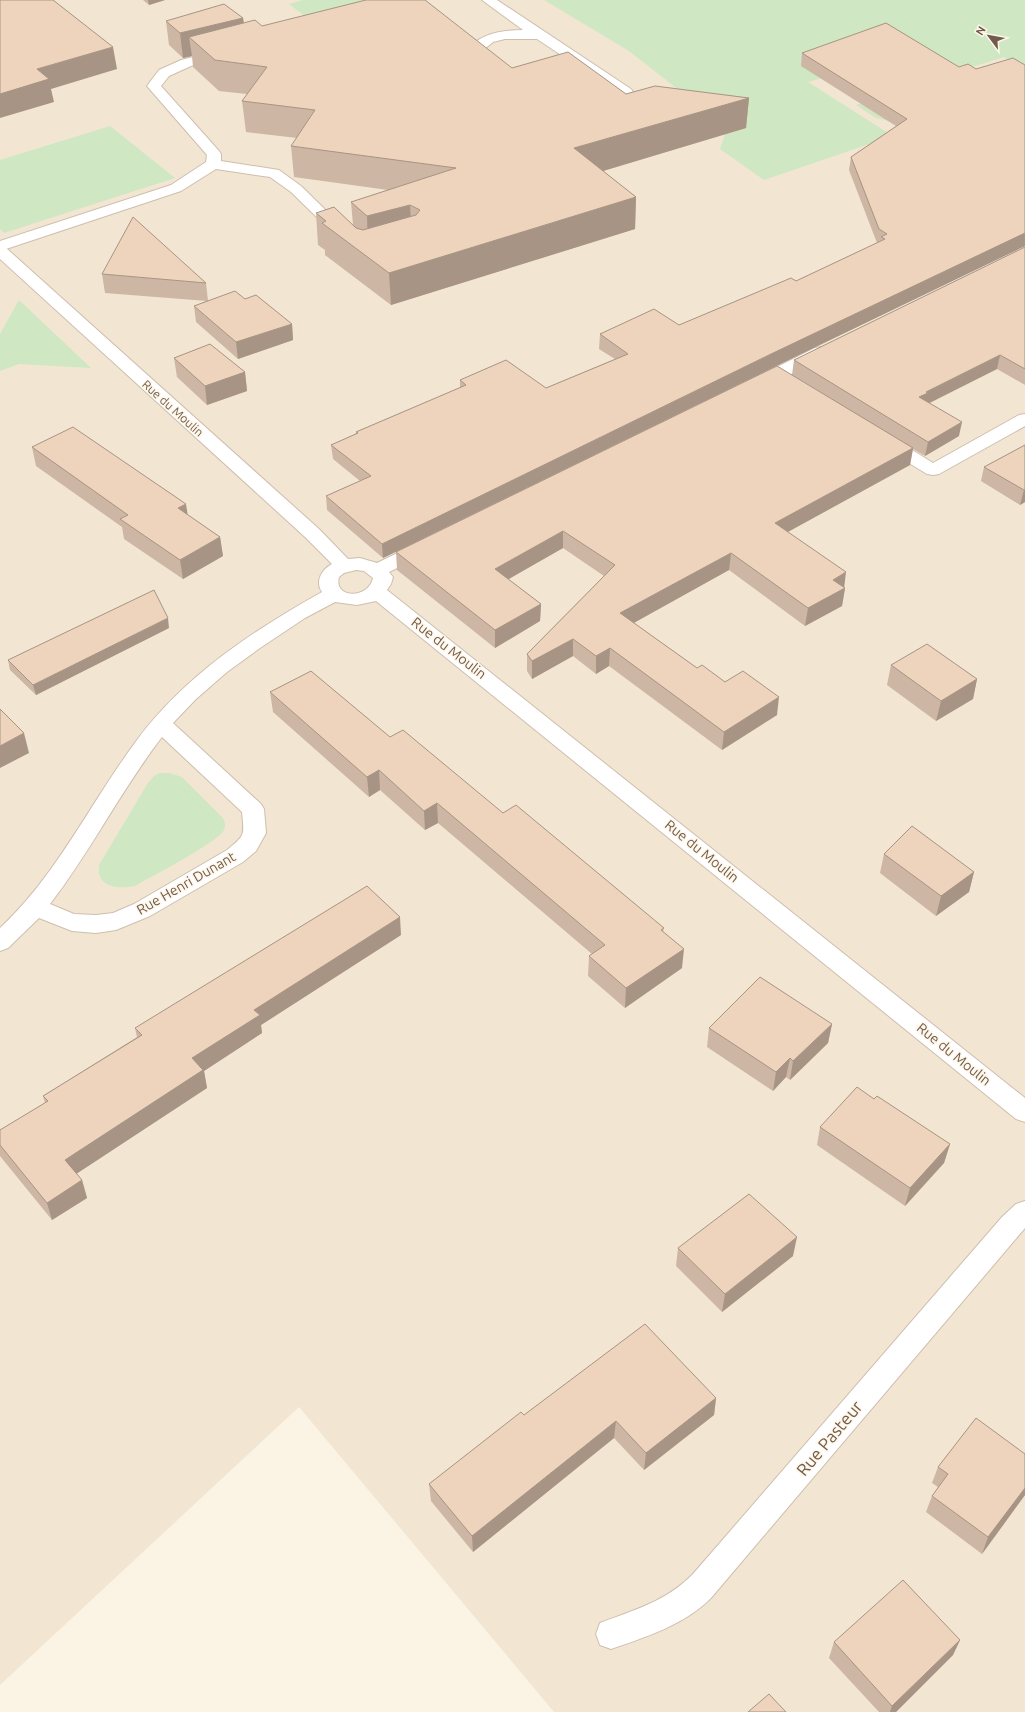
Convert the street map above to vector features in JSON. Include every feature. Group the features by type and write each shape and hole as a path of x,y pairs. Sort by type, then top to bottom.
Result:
{"street":[{"path":"488,0 540,34 564,59 626,92"},
{"path":"498,70 481,60 475,50 481,43 511,32 540,34"},
{"path":"213,164 214,154 154,86 164,73 186,63 232,52"},
{"path":"0,246 176,188 213,164 274,172 296,189 353,244"},
{"name":"Rue du Moulin","path":"0,251 312,533 344,566"},
{"path":"741,391 834,346"},
{"path":"776,374 796,386"},
{"path":"874,434 933,470 1025,419"},
{"path":"377,570 436,541"},
{"path":"356,564 367,565 377,570 383,577 383,584 377,592 368,597 356,600 344,598 334,594 328,587 328,579 334,571 344,566 356,564"},
{"name":"Rue du Moulin","path":"377,592 1025,1112"},
{"path":"0,942 36,907 61,874 139,752 179,703 217,670 287,621 334,594"},
{"name":"Rue Henri Dunant","path":"36,907 72,922 96,924 116,921 142,910 235,856 248,845 255,833 253,809 161,724"},
{"name":"Rue Pasteur","path":"611,1634 639,1625 666,1612 694,1594 719,1567 1011,1225 1025,1212"}],"shaded area":[{"path":"0,0 1025,0 1025,1712 554,1712 299,1407 0,1685"}],"green space":[{"path":"303,0 387,0 313,22 289,4"},
{"path":"544,0 1025,0 1025,69 1004,57 924,82 911,126 876,118 856,105 898,92 858,68 808,82 893,136 764,180 720,149 727,128 629,51"},
{"path":"110,126 175,178 4,233 0,229 0,160"},
{"path":"19,300 91,368 19,364 0,371 0,334"},
{"path":"160,773 169,773 182,777 223,818 225,824 224,830 220,835 198,850 135,886 115,887 105,883 99,873 99,865 148,783 154,776"}],"building":[{"path":"0,0 53,0 113,47 37,69 49,79 0,94"},
{"path":"366,0 425,0 512,68 568,52 626,94 655,86 749,98 574,148 636,197 389,273 322,223 326,221 316,213 334,207 356,228 363,230 416,215 420,210 410,205 367,216 351,202 456,168 291,146 315,110 242,101 267,67 215,60 189,37 255,20 262,26"},
{"path":"224,4 243,18 180,33 166,21"},
{"path":"886,23 959,67 968,64 976,69 1013,58 1025,65 1025,233 771,354 382,544 326,496 371,476 331,445 358,433 356,432 466,385 460,380 506,360 546,388 628,354 600,334 654,309 679,325 791,278 796,281 885,239 881,237 887,234 879,229 851,157 907,119 802,53"},
{"path":"133,217 206,283 102,274"},
{"path":"1025,247 1025,369 1000,355 926,392 928,393 919,397 962,422 928,442 794,360"},
{"path":"235,291 245,299 256,295 292,324 236,342 194,306"},
{"path":"210,344 245,372 205,386 174,358"},
{"path":"777,366 913,448 775,523 846,572 833,580 845,588 808,608 731,553 620,613 697,668 702,665 725,682 743,671 779,697 724,732 610,648 596,656 573,639 532,661 527,654 615,565 563,531 495,569 541,604 495,630 396,552"},
{"path":"73,427 186,504 178,508 220,537 180,560 120,519 128,515 32,447"},
{"path":"1025,445 1025,490 984,467"},
{"path":"154,590 168,618 33,685 8,660"},
{"path":"927,644 977,679 941,701 891,665"},
{"path":"311,671 390,737 403,730 503,813 516,805 664,928 661,930 684,949 626,988 589,956 605,945 437,803 424,811 379,770 367,777 270,692"},
{"path":"0,709 24,733 0,746"},
{"path":"912,826 974,872 941,896 884,854"},
{"path":"367,886 400,917 254,1010 260,1015 192,1058 203,1070 65,1160 82,1180 47,1203 0,1145 0,1130 48,1101 43,1096 142,1035 135,1028"},
{"path":"760,977 832,1024 793,1061 790,1058 776,1072 709,1028"},
{"path":"857,1087 874,1099 877,1096 950,1144 910,1188 820,1127"},
{"path":"749,1194 797,1237 725,1294 678,1248"},
{"path":"645,1324 716,1398 646,1453 616,1421 472,1536 429,1484 521,1412 524,1415"},
{"path":"976,1418 1025,1454 1025,1488 988,1537 932,1496 948,1474 938,1467"},
{"path":"903,1580 960,1640 892,1706 834,1642"},
{"path":"769,1694 786,1712 748,1712"}]}
